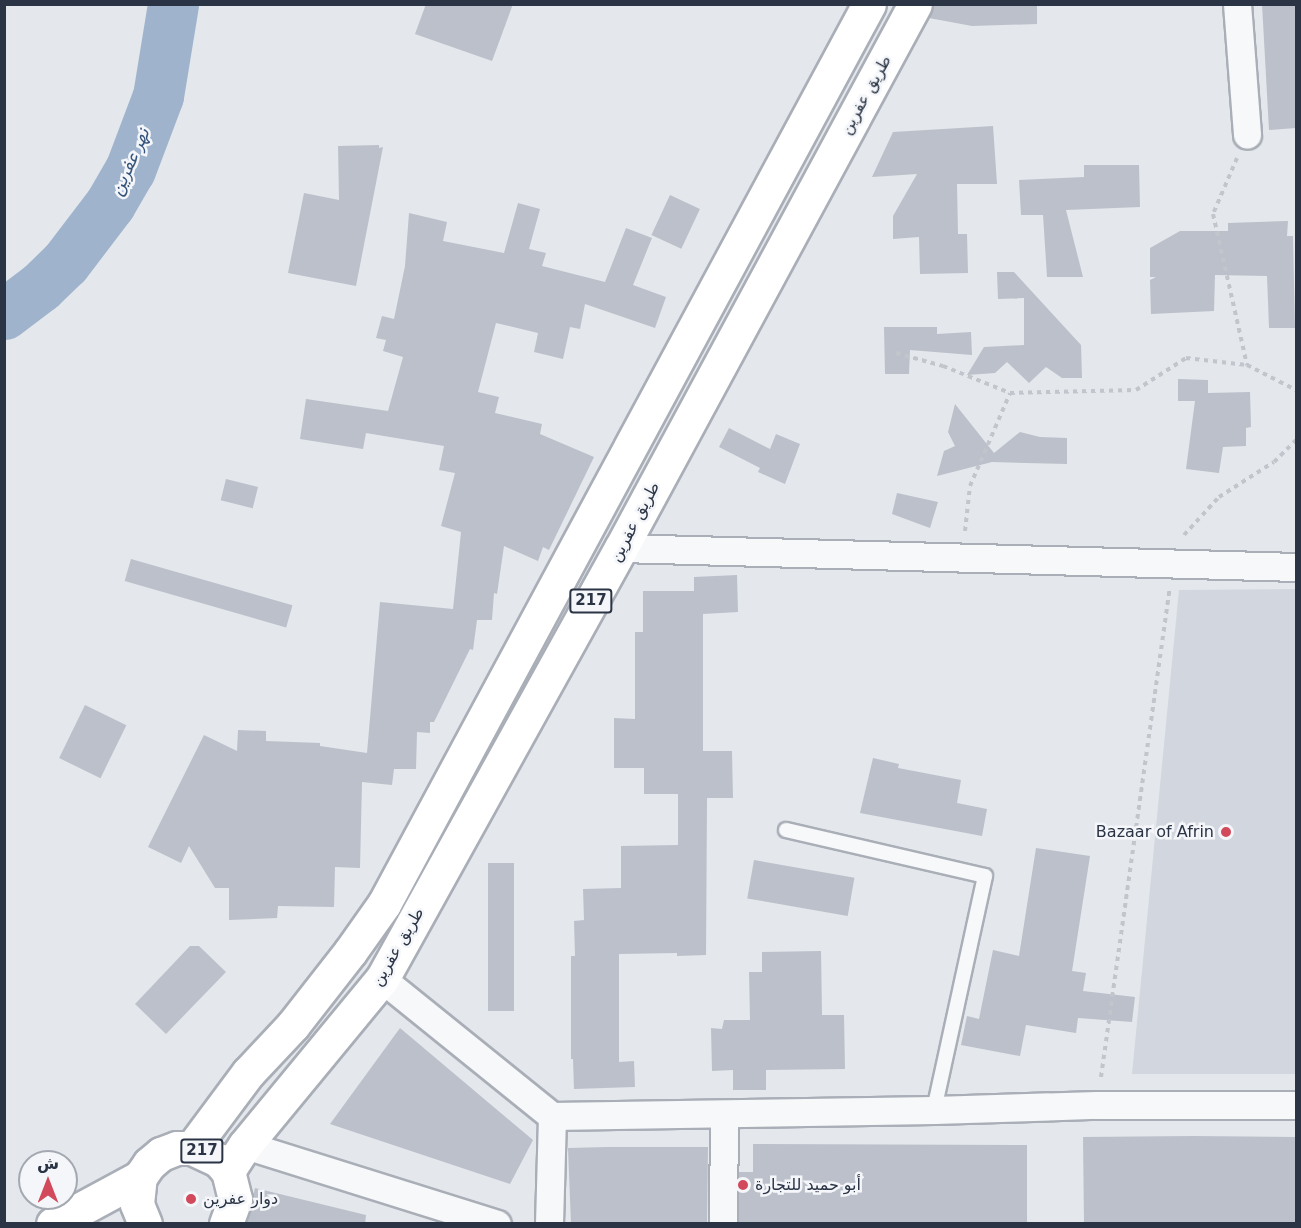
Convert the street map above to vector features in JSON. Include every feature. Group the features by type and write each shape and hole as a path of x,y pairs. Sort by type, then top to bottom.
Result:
{"main road":[{"name":"طريق عفرين","path":"192,1148 248,1073 293,1025 350,952 384,903 869,4"},
{"name":"طريق عفرين","path":"236,1158 382,979 621,548 915,4"},
{"name":"217","path":"53,1224 140,1177 149,1164 161,1154 177,1148 192,1148 212,1156 236,1158 235,1199 226,1224"},
{"path":"140,1177 137,1204 145,1224"}],"street":[{"path":"1237,4 1247,135"},
{"path":"621,548 1296,567"},
{"path":"382,979 552,1116 1097,1105 1296,1105"},
{"path":"723,1224 724,1114"},
{"path":"549,1224 552,1116"},
{"path":"236,1158 498,1224"}],"lane":[{"path":"786,830 986,876 934,1110"}],"path":[{"path":"1247,135 1213,214 1247,365"},
{"path":"896,353 943,366 1010,393 1136,390 1186,358 1247,365 1296,390"},
{"path":"962,558 970,486 1010,393"},
{"path":"1097,1105 1165,564 1219,497 1274,462 1296,440"}],"shaded area":[{"name":"Bazaar of Afrin","path":"1296,589 1296,1074 1132,1074 1179,590"}],"building":[{"path":"426,4 513,4 492,61 415,34"},
{"path":"934,4 1037,4 1037,24 972,26 929,18"},
{"path":"1262,4 1296,4 1296,128 1269,130"},
{"path":"993,126 997,184 957,184 958,234 967,234 968,273 920,274 919,237 893,239 893,216 917,174 872,177 893,132"},
{"path":"379,145 379,148 383,147 356,286 288,273 304,193 339,200 338,146"},
{"path":"1084,165 1139,165 1140,207 1066,210 1083,277 1047,277 1043,215 1021,215 1019,180 1084,177"},
{"path":"670,195 700,209 681,249 651,235"},
{"path":"518,203 540,209 529,249 546,253 542,266 605,282 626,228 652,238 633,285 666,297 655,328 585,304 580,329 570,327 563,359 534,352 538,333 496,323 478,392 499,397 495,413 542,424 540,434 594,457 549,550 543,547 538,561 504,546 497,594 494,593 492,620 477,620 473,650 470,649 434,722 430,722 430,733 417,732 416,769 394,769 392,785 362,782 360,868 335,867 334,907 278,906 277,918 229,920 229,888 215,888 189,846 181,863 148,847 204,735 237,751 238,730 266,731 266,741 320,743 320,746 367,753 380,602 453,609 461,532 441,526 455,473 439,470 444,446 366,433 363,449 300,439 306,399 388,411 403,357 383,351 386,340 376,338 382,316 394,319 405,266 409,213 447,222 443,241 504,253"},
{"path":"1288,221 1287,236 1293,236 1295,328 1269,328 1267,276 1215,275 1214,311 1151,314 1150,280 1156,277 1150,277 1150,248 1180,231 1228,231 1228,223"},
{"path":"997,272 1014,272 1081,345 1082,378 1062,378 1046,367 1029,383 1007,362 995,373 967,375 984,347 1024,345 1024,298 998,299"},
{"path":"884,327 937,327 937,334 971,332 972,355 910,350 909,374 885,374"},
{"path":"1178,379 1208,380 1208,393 1250,392 1251,427 1246,428 1246,446 1223,447 1219,473 1186,469 1195,401 1178,401"},
{"path":"955,404 994,453 1020,432 1040,437 1067,438 1067,464 992,462 937,476 944,451 955,446 948,432"},
{"path":"729,428 770,449 776,434 800,444 785,484 758,472 760,468 719,447"},
{"path":"226,479 258,487 253,508 221,500"},
{"path":"897,493 938,502 930,528 892,514"},
{"path":"131,559 292,605 286,627 125,581"},
{"path":"737,575 738,612 703,614 703,751 732,751 733,798 707,798 706,955 619,954 619,1062 634,1061 635,1087 574,1089 573,1059 571,1059 571,956 575,956 574,921 584,920 583,889 621,888 621,846 678,845 678,794 644,794 644,768 614,768 614,718 635,719 635,632 643,632 643,591 694,591 694,577"},
{"path":"85,705 126,725 100,778 59,758"},
{"path":"873,758 899,764 898,768 961,780 957,803 987,809 982,836 860,813"},
{"path":"1036,848 1090,856 1072,971 1086,973 1083,991 1135,997 1132,1022 1078,1018 1076,1033 1026,1025 1020,1056 961,1045 967,1016 979,1019 993,950 1019,956"},
{"path":"754,860 854,878 848,916 747,898"},
{"path":"488,863 514,863 514,1011 488,1011"},
{"path":"190,946 199,946 226,972 166,1034 135,1004"},
{"path":"821,951 822,1015 844,1015 845,1069 766,1070 766,1090 733,1090 733,1070 712,1071 711,1028 722,1029 724,1020 750,1020 749,972 762,972 762,952"},
{"path":"400,1028 533,1140 510,1184 330,1124"},
{"path":"1083,1137 1296,1137 1296,1224 1084,1224"},
{"path":"753,1144 1027,1145 1027,1224 739,1224 739,1172 753,1172"},
{"path":"708,1147 707,1224 571,1224 568,1148"},
{"path":"255,1188 366,1215 365,1224 247,1224"}],"waterway":[{"name":"نهر عفرين","path":"4,314 40,287 65,263 110,204 130,170 158,96 173,4"}],"place":[{"name":"Bazaar of Afrin","path":"1226,832"},
{"name":"أبو حميد للتجارة","path":"743,1185"},
{"name":"دوار عفرين","path":"191,1199"}]}
